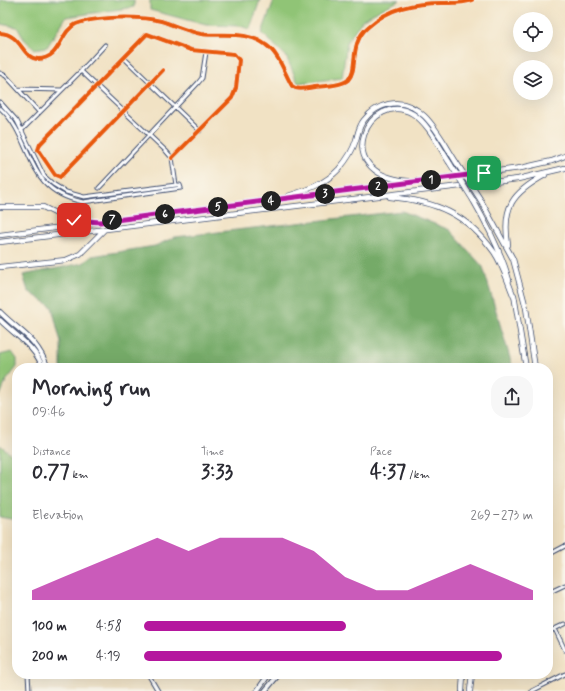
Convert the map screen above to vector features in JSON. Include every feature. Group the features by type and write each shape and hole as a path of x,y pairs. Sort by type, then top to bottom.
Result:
{"main road":[{"path":"279,200 313,188 340,168 352,149 363,121 376,109 384,105 399,103 417,109 428,119 480,199 508,247 522,287 533,363"},
{"path":"418,182 391,179 382,176 375,172 366,160 362,146 365,132 378,115 385,111 402,110 412,114 422,121 473,200 489,228 503,258 514,297 525,363"},
{"path":"0,235 521,168 552,161 565,156"},
{"path":"0,242 518,179 565,168"},
{"path":"508,247 506,222 509,206 520,190 550,172"},
{"path":"380,196 420,202 444,208 472,226 495,253 514,297"},
{"path":"0,207 36,206 46,208 74,220 100,222"},
{"path":"0,267 74,258 104,230"},
{"path":"462,691 463,679"},
{"path":"470,691 471,679"}],"street":[{"path":"0,33 7,33 16,38 27,53 36,59 52,55 72,27 78,24 102,19 142,17 198,33 250,37 266,45 272,51 294,88 303,89 341,83 348,80 352,70 354,49 362,33 385,14 413,5 472,0"},
{"path":"163,70 60,177 55,176 46,164 38,148 144,36 150,34 191,50 234,54 239,60 236,88 232,98 172,158"},
{"path":"17,133 21,131 81,71 105,45"},
{"path":"99,188 148,135 176,108 202,78 206,52"},
{"path":"124,58 200,131"},
{"path":"81,71 125,110 172,158 176,185"},
{"path":"0,73 6,76 39,112"},
{"path":"18,89 62,90"},
{"path":"0,102 8,109 44,176 53,184 71,194 84,197 176,185 180,185 180,189 83,202 74,200 51,188 41,179 9,118 0,108"},
{"path":"0,312 37,345 46,363"},
{"path":"0,320 23,339 34,351 40,363"},
{"path":"553,552 565,546"},
{"path":"553,591 565,585"},
{"path":"565,624 554,629 565,650"},
{"path":"532,691 565,674"},
{"path":"28,679 29,691"},
{"path":"151,679 158,691"},
{"path":"257,691 265,679"},
{"path":"265,691 275,679"}],"green space":[{"path":"0,0 134,0 134,7 66,17 47,47 34,49 24,39 17,27 0,24"},
{"path":"150,0 260,0 250,29 240,26 206,25 150,10"},
{"path":"274,0 400,0 363,19 347,42 342,78 298,83 286,56 262,33"},
{"path":"402,211 450,230 483,267 512,363 61,363 61,343 52,307 28,291 23,275 83,263 92,256 155,246 175,237"},
{"path":"12,352 17,359 17,363 12,363 12,373 6,381 0,396 0,355"},
{"path":"0,445 12,455 12,519 0,517"}],"cycle path":[{"path":"0,33 13,37 28,55 38,59 46,58 51,55 56,50 70,28 76,24 95,19 152,19 201,34 250,37 258,40 271,49 278,58 292,86 294,88 303,89 337,85 348,80 353,69 358,41 368,27 384,15 402,8 422,4 460,3 472,0"},
{"path":"163,70 60,177 55,175 38,150 40,144 147,34 191,50 234,54 239,60 236,88 232,98 172,158"}],"route":[{"path":"74,220 100,222 484,173"}]}
